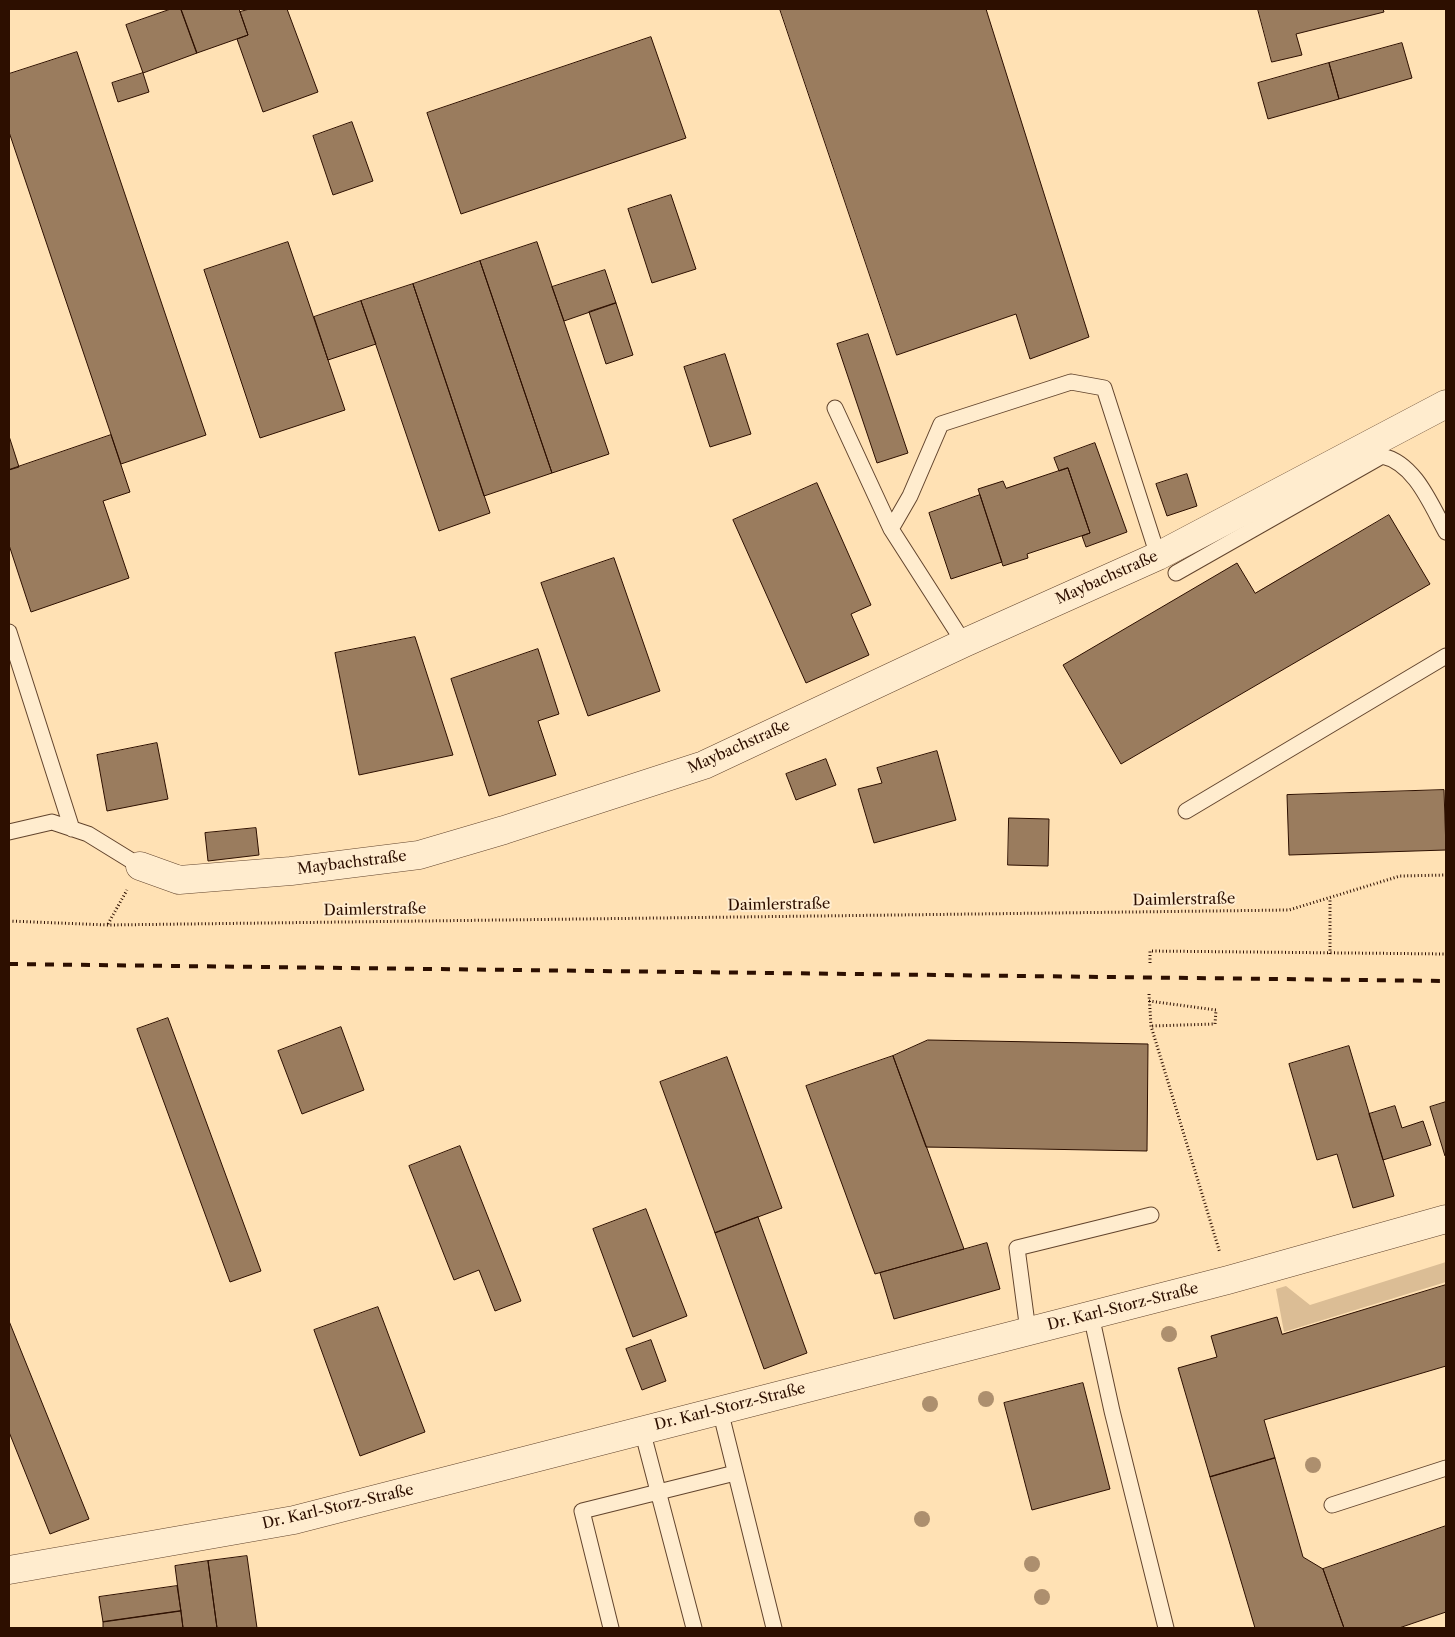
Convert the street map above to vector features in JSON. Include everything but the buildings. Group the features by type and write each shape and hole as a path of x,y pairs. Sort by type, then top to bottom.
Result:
{"street":[{"name":"Maybachstraße","path":"140,866 178,880 291,871 419,855 504,830 704,765 964,642 1167,564 1446,404"},
{"name":"Dr. Karl-Storz-Straße","path":"9,1570 294,1520 1228,1280 1446,1219"}],"lane":[{"path":"891,529 910,496 941,424 1071,382 1104,388 1167,564 1382,456 1395,459 1421,486 1446,532"},
{"path":"835,408 891,529 964,642"},
{"path":"9,632 72,829"},
{"path":"1186,811 1446,656"},
{"path":"9,832 52,822 88,834 140,866"},
{"path":"1028,1331 1017,1248 1151,1214"},
{"path":"1091,1315 1166,1628"},
{"path":"720,1410 774,1628"},
{"path":"642,1430 694,1628"},
{"path":"1332,1505 1446,1468"},
{"path":"611,1628 582,1511 735,1473"}],"path":[{"path":"9,921 108,925 140,866"},
{"name":"Daimlerstraße","path":"108,925 1289,910 1400,876 1446,875"},
{"path":"1330,899 1330,954"},
{"path":"1150,963 1150,951 1446,954"},
{"path":"1150,994 1151,1026 1228,1280"},
{"path":"1149,1001 1216,1010 1215,1024 1151,1026"}],"shaded area":[{"path":"1446,1262 1446,1282 1284,1332 1276,1289 1286,1286 1310,1305"}],"railway":[{"path":"9,964 1446,981"}]}
